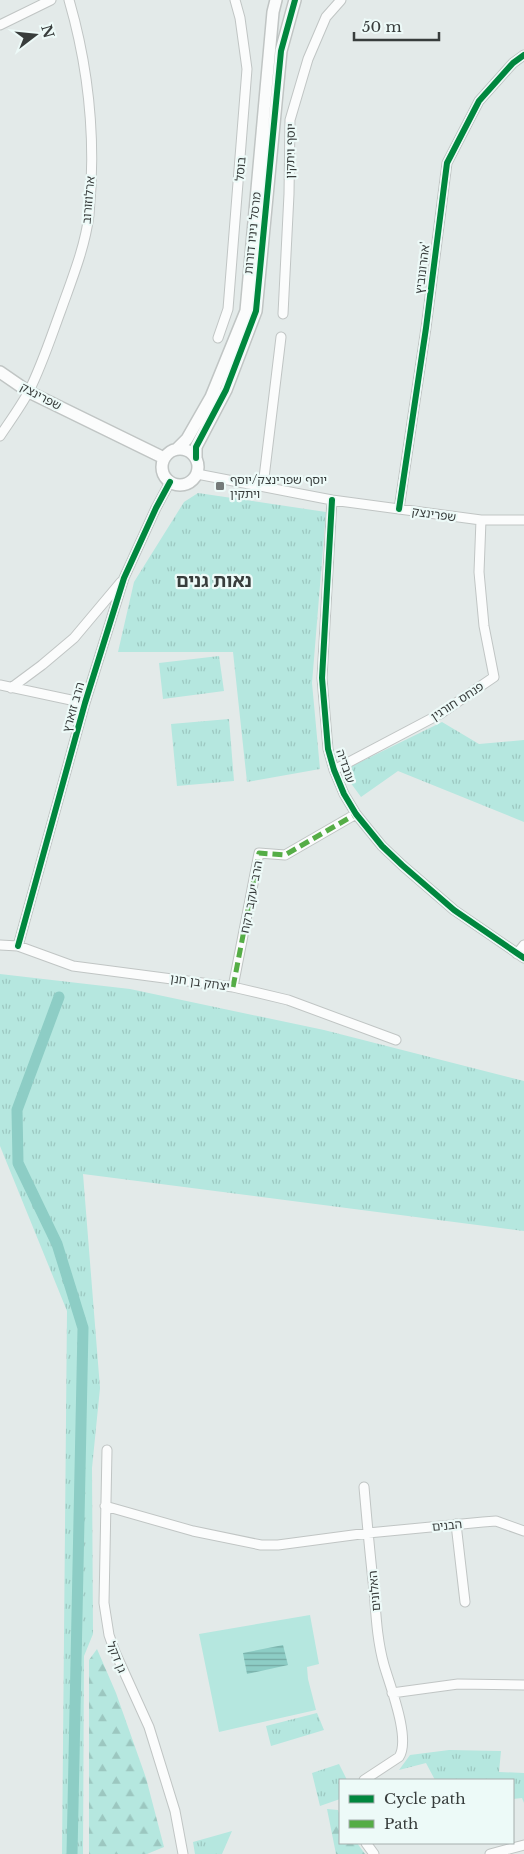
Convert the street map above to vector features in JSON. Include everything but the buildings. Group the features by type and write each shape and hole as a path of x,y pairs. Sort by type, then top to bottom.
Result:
{"street":[{"path":"0,25 51,0"},
{"name":"ארלוזורוב","path":"0,436 29,392 52,336 76,267 88,216 91,169 90,122 79,35 69,0"},
{"name":"בוסל","path":"218,338 228,309 247,70 240,18 235,0"},
{"name":"מרסל ניניו דורות","path":"178,448 188,439 211,397 246,310 273,12 276,0"},
{"name":"מרסל ניניו דורות","path":"196,458 196,447 226,390 256,312 281,51 295,0"},
{"name":"יוסף ויתקין","path":"283,314 289,194 290,120 308,59 326,18 341,0"},
{"name":"אהרונוביץ'","path":"399,509 426,328 446,164 479,101 512,63 524,55"},
{"path":"263,486 281,337"},
{"name":"שפרינצק","path":"0,372 29,392 164,458"},
{"path":"178,448 188,450 196,458 199,466 197,474 189,483 176,485 170,482 162,471 162,464 167,453 178,448"},
{"name":"שפרינצק","path":"197,474 332,500 481,520 524,520"},
{"name":"הרב זוארץ","path":"18,946 85,703 124,578 170,482"},
{"name":"עובדיה","path":"332,500 322,678 328,749 334,770 344,794 356,814 382,846 454,910 521,956"},
{"name":"פנחס חורגין","path":"334,770 440,714 494,677 484,626 479,572 481,520"},
{"path":"11,688 74,638 124,578"},
{"path":"0,685 85,703"},
{"name":"הרב יעקב רקח","path":"233,987 259,853 285,855 356,814"},
{"path":"521,956 524,945"},
{"name":"יצחק בן חנן","path":"0,946 18,946 73,966 233,987 288,1000 396,1040"},
{"name":"גן דקל","path":"107,1450 104,1603 109,1635 122,1669 149,1726 175,1811 183,1854"},
{"name":"האלונים","path":"364,1487 377,1632 400,1720 403,1742 402,1752 399,1757 366,1779"},
{"name":"הבנים","path":"105,1506 193,1531 260,1545 278,1545 368,1533 496,1521 524,1530"},
{"path":"456,1524 465,1602"},
{"path":"392,1694 458,1684 524,1685"},
{"path":"490,1854 524,1845"}],"green space":[{"path":"198,493 326,512 312,683 320,769 247,782 233,652 118,652 134,582 184,502"},
{"path":"219,656 224,691 163,699 159,663"},
{"path":"229,719 234,781 177,786 171,724"},
{"path":"442,722 479,744 524,740 524,822 398,771 361,797 342,771"},
{"path":"0,974 130,989 324,1030 524,1081 524,1231 83,1174 100,1388 92,1468 93,1634 84,1656 83,1854 62,1854 67,1311 0,1146"},
{"path":"310,1615 319,1664 307,1667 316,1710 219,1732 199,1634"},
{"path":"97,1649 116,1693 146,1778 164,1847 147,1854 89,1854 89,1660"},
{"path":"317,1713 324,1730 271,1746 266,1726"},
{"path":"449,1750 501,1751 499,1772 524,1773 524,1803 522,1798 514,1799 514,1779 434,1779 426,1763 399,1770 410,1755"},
{"path":"339,1764 346,1779 339,1779 339,1799 320,1806 312,1773"},
{"path":"327,1809 338,1810 339,1844 358,1844 365,1854 336,1854"},
{"path":"232,1831 222,1854 195,1854 193,1842"}],"water":[{"path":"283,1645 288,1665 247,1674 243,1653"}],"waterway":[{"path":"59,997 17,1110 18,1163 57,1244 83,1328 72,1854"}],"marked path":[{"path":"233,987 259,853 285,855 356,814"}],"cycle path":[{"path":"196,458 196,447 226,390 256,311 281,51 295,0"},
{"path":"399,509 426,328 447,163 479,101 513,63 524,55"},
{"path":"18,946 85,703 124,578 170,482"},
{"path":"332,500 322,678 328,749 344,794 356,814 382,846 402,865 454,910 524,958"}],"place":[{"name":"יוסף שפרינצק/יוסף ויתקין","path":"220,486"}],"district":[{"name":"נאות גנים","path":"214,581"}]}
